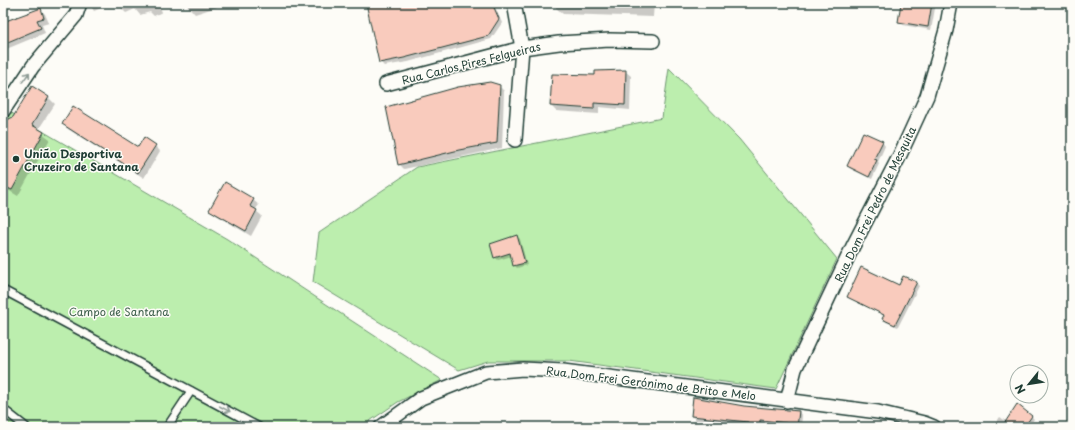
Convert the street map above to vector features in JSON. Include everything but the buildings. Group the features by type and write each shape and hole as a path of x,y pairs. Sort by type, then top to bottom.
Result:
{"street":[{"path":"3,109 33,66 76,15 80,3"},
{"path":"514,3 522,48 515,140"},
{"name":"Rua Dom Frei Pedro de Mesquita","path":"787,401 795,369 853,246 899,157 927,96 946,30 951,3"},
{"name":"Rua Carlos Pires Felgueiras","path":"386,84 522,48 558,43 610,40 653,42"},
{"name":"Rua Dom Frei Gerónimo de Brito e Melo","path":"381,427 421,398 486,372 523,369 563,371 878,412 924,423 934,427"}],"lane":[{"path":"3,290 259,427"},
{"path":"167,427 191,391"},
{"path":"3,409 26,427"}],"green space":[{"path":"669,68 739,139 837,259 776,389 569,361 488,361 459,370 313,282 319,233 417,167 662,118"},
{"name":"Campo de Santana","path":"3,108 227,239 442,380 398,402 361,427 3,427"}],"place":[{"name":"União Desportiva Cruzeiro de Santana","path":"16,159"}]}
